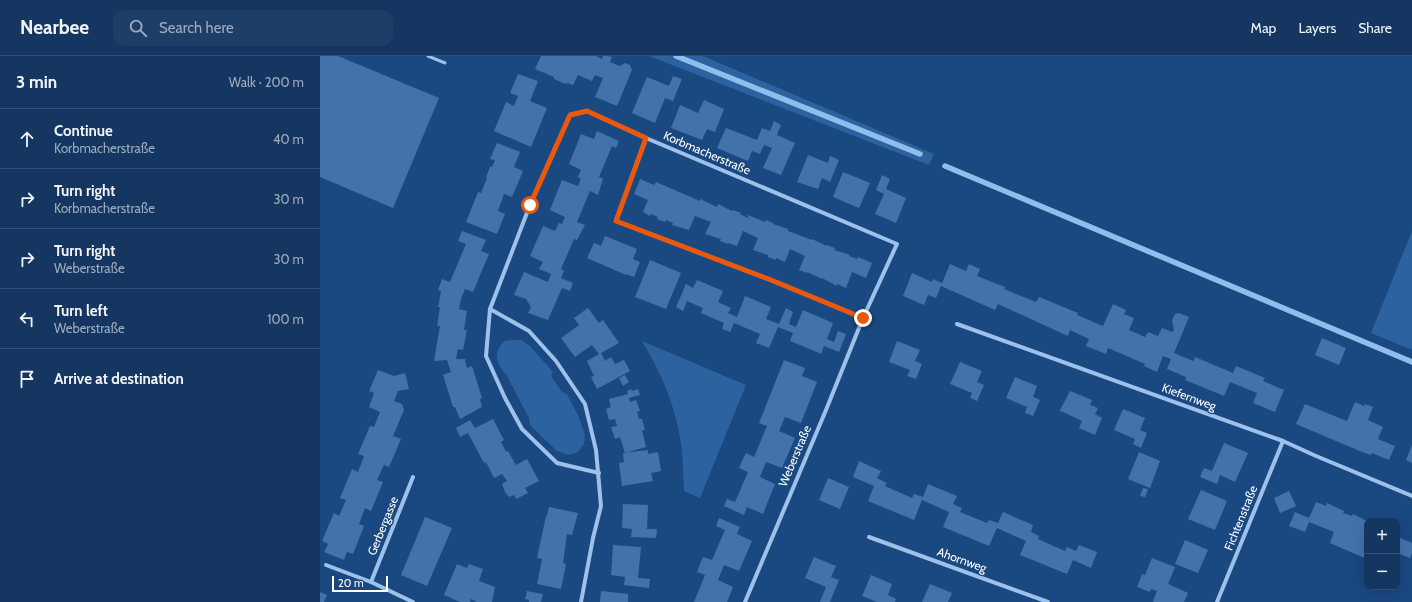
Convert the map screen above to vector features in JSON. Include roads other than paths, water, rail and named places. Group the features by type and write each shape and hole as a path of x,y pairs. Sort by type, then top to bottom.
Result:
{"street":[{"name":"Korbmacherstraße","path":"599,474 557,463 522,429 505,398 486,356 490,309 530,205 570,115 587,111 646,138 897,244"},
{"path":"646,138 616,221 771,280 863,318"},
{"name":"Weberstraße","path":"745,602 863,318 897,244"},
{"path":"490,309 529,331 556,361 585,404 596,450 601,506 593,538 581,602"},
{"name":"Kiefernweg","path":"957,324 1283,441 1412,496"},
{"name":"Fichtenstraße","path":"1217,602 1283,441"},
{"name":"Gerbergasse","path":"371,582 414,478"},
{"name":"Ahornweg","path":"869,537 1048,602"},
{"path":"326,565 371,582 413,602"}],"lane":[{"path":"428,56 444,63"}],"waterway":[{"path":"676,56 920,154"},
{"path":"945,166 1412,362"}]}
